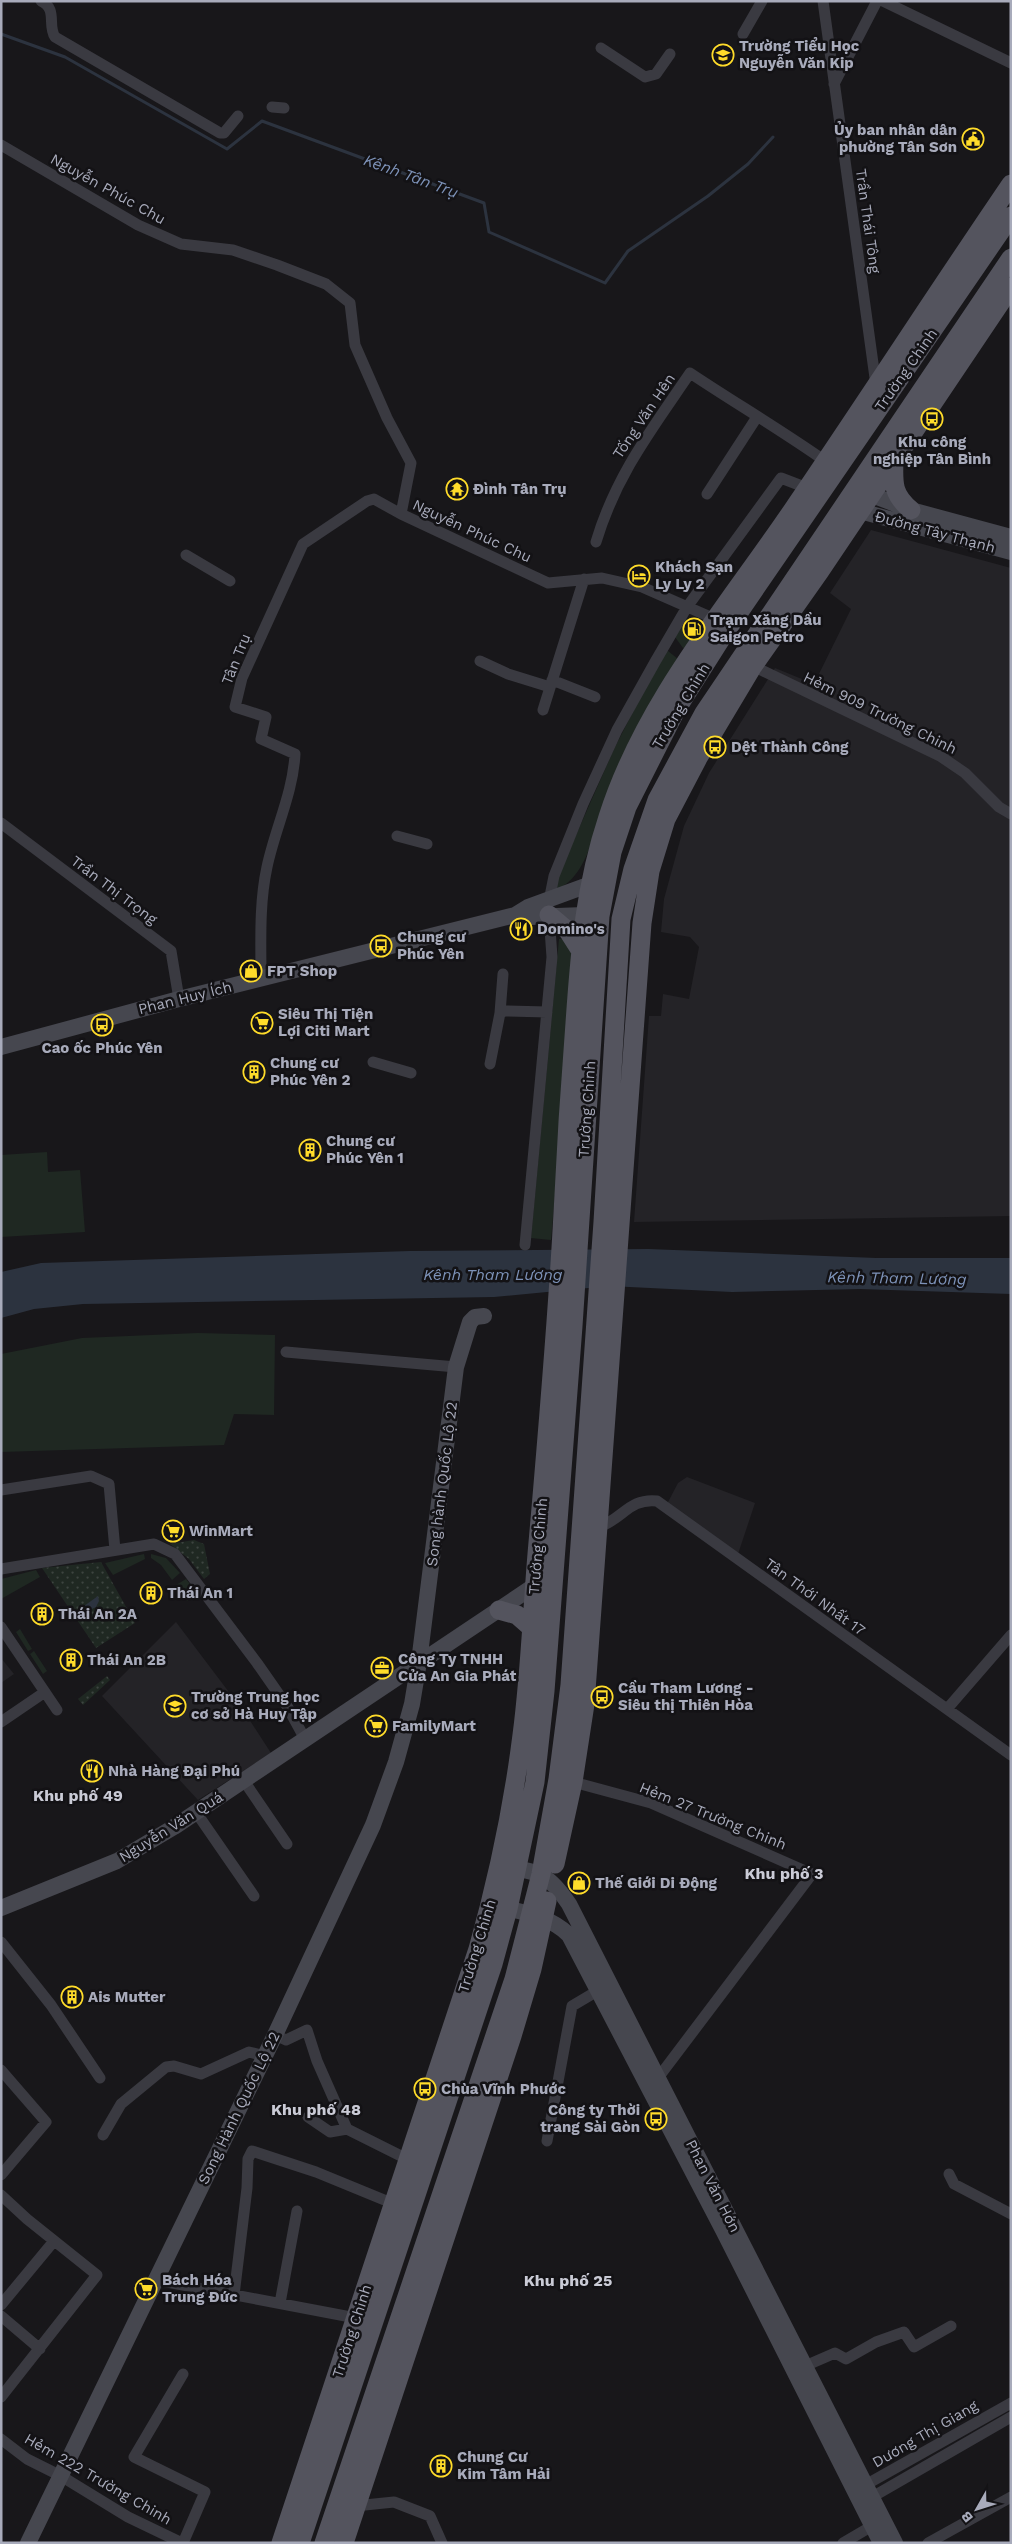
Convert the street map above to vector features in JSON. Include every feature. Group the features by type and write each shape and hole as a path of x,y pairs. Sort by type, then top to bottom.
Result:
{"main road":[{"name":"Trường Chinh","path":"831,465 876,386 996,238 1011,184"},
{"name":"Trường Chinh","path":"596,885 612,852 627,807 676,710 814,490 1011,216"},
{"name":"Trường Chinh","path":"612,1222 618,1113 621,919 637,891 656,850 677,794 753,666 864,490 898,423 1011,258"},
{"name":"Trường Chinh","path":"864,490 894,462 1011,287"},
{"path":"898,423 894,462 896,492 900,501 911,510"},
{"path":"831,465 864,490"},
{"name":"Trường Chinh","path":"571,1219 587,1110 596,984 592,916 608,816 626,769 660,705 715,619 814,490"},
{"path":"814,490 852,508"},
{"name":"Đường Tây Thạnh","path":"864,490 911,510 1011,537"},
{"name":"Trường Chinh","path":"618,1113 642,923 637,891 642,840 657,800 682,750 724,681 852,508"},
{"name":"Đường Tây Thạnh","path":"852,508 1011,552"},
{"path":"549,908 596,885 637,891"},
{"path":"549,908 642,923"},
{"path":"549,908 568,931 580,950 596,984"},
{"name":"Phan Huy Ích","path":"1,1047 179,999 515,915 530,917 549,908"},
{"name":"Trường Chinh","path":"571,1219 568,1108 580,950 592,916"},
{"path":"568,1108 587,1110"},
{"path":"565,1325 571,1219"},
{"path":"566,1780 570,1676 594,1329 612,1222"},
{"path":"324,2543 514,1979 537,1916 566,1780 585,1704 600,1527 612,1332 612,1222"},
{"name":"Song hành Quốc Lộ 22","path":"419,1662 456,1367 470,1322 484,1316"},
{"name":"Trường Chinh","path":"300,2543 464,2056 509,1866 536,1773 545,1691 553,1573 565,1325"},
{"name":"Trường Chinh","path":"509,1866 533,1629 535,1586 565,1325"},
{"name":"Nguyễn Văn Quá","path":"1,1908 84,1876 122,1858 196,1812 553,1573"},
{"path":"499,1610 517,1615 533,1629"},
{"name":"Song Hành Quốc Lộ 22","path":"28,2543 265,2056 373,1825 396,1762 412,1704 419,1662"},
{"path":"509,1866 546,1877"},
{"name":"Phan Văn Hớn","path":"546,1877 569,1904 658,2078 692,2158 863,2494 895,2543"},
{"name":"Trường Chinh","path":"281,2543 478,1949 499,1907"},
{"name":"Phan Văn Hớn","path":"499,1907 537,1916 562,1928 569,1935 805,2366 863,2494 872,2526 880,2543"},
{"path":"344,2543 512,2036 532,1969 537,1916"}],"street":[{"path":"41,1 48,4 51,10 55,37 178,110 220,133 224,133 238,116"},
{"path":"743,34 762,1"},
{"name":"Trần Thái Tông","path":"823,1 876,386"},
{"path":"834,84 876,1"},
{"path":"883,1 1011,63"},
{"path":"601,48 645,77 656,74 670,54"},
{"path":"272,107 284,108"},
{"name":"Nguyễn Phúc Chu","path":"1,145 138,225 181,244 233,250 277,265 326,284 350,304 355,345 411,463 401,514 548,583 602,578 642,587 715,619"},
{"name":"Tống Văn Hên","path":"596,542 604,515 630,461 690,373 757,417 781,430 831,465"},
{"path":"706,494 757,417"},
{"path":"525,1244 552,957 549,908 554,876 583,804 617,730 687,607 781,478 814,490"},
{"name":"Tân Trụ","path":"261,979 261,915 267,867 286,801 296,754 260,739 266,717 235,708 242,678 303,544 367,501 374,499 401,514"},
{"path":"186,555 230,581"},
{"path":"543,710 584,579"},
{"path":"480,661 508,674 595,697"},
{"name":"Hẻm 909 Trường Chinh","path":"753,666 940,756 965,773 998,807 1011,814"},
{"name":"Trần Thị Trọng","path":"1,823 171,951 179,999"},
{"path":"397,836 427,844"},
{"path":"490,1064 500,1013 503,974"},
{"path":"500,1013 505,1011 547,1012"},
{"path":"373,1062 411,1073"},
{"path":"286,1352 456,1367"},
{"path":"1,1490 91,1476 109,1484 115,1550"},
{"name":"Tân Thới Nhất 17","path":"600,1527 610,1524 634,1504 644,1500 657,1501 1011,1755"},
{"path":"1,1569 154,1544 175,1554 258,1663 287,1706 305,1739"},
{"path":"1,1627 57,1710"},
{"path":"947,1709 1011,1635"},
{"path":"1,1722 45,1692"},
{"path":"244,1780 287,1844"},
{"name":"Hẻm 27 Trường Chinh","path":"566,1780 658,1806 812,1874 658,2078"},
{"path":"196,1812 254,1896"},
{"path":"2,1944 50,2005 100,2078"},
{"path":"548,2141 572,2006 598,1990"},
{"path":"275,2035 286,2040 307,2030 317,2061 347,2129"},
{"path":"103,2135 121,2104 166,2067 174,2066 201,2074 249,2052 265,2056"},
{"path":"1,2070 46,2122 1,2175"},
{"path":"308,2117 330,2132 347,2129 409,2160"},
{"path":"234,2295 247,2188 248,2159 252,2151 316,2172 394,2204"},
{"path":"949,2174 954,2184 1011,2214"},
{"path":"1,2195 11,2206 97,2275 1,2397"},
{"path":"280,2303 297,2212"},
{"path":"1,2305 54,2241"},
{"path":"156,2280 356,2318"},
{"path":"1,2316 40,2349"},
{"path":"805,2366 836,2353 846,2359 876,2342 904,2332 914,2347 951,2326"},
{"path":"182,2543 205,2492 134,2457 183,2374"},
{"name":"Dương Thị Giang","path":"863,2494 1011,2403"},
{"name":"Dương Thị Giang","path":"863,2494 1011,2418"},
{"name":"Hẻm 222 Trường Chinh","path":"1,2439 27,2459 61,2476 128,2517 182,2543"},
{"path":"928,2543 1011,2497"},
{"path":"355,2506 394,2502 430,2516 442,2543"},
{"path":"843,2543 872,2526"}],"shaded area":[{"path":"871,530 1011,568 1011,1216 634,1222 649,1016 661,1016 663,994 689,999 699,947 690,937 661,932 664,899 684,826 709,773 775,668 814,684 851,609 830,593"},
{"path":"685,619 691,619 698,625 687,647 683,648 675,637"},
{"path":"668,651 678,659 594,835 588,852 575,876 569,882 553,891 614,749 663,653"},
{"path":"567,938 576,951 551,1240 531,1238 559,939"},
{"path":"47,1152 48,1172 80,1170 85,1232 1,1237 1,1155"},
{"path":"198,1333 275,1335 274,1415 234,1414 224,1445 1,1452 1,1354 82,1338"},
{"path":"687,1477 755,1503 737,1557 667,1504 678,1483"},
{"path":"194,1540 204,1544 210,1574 204,1579 189,1559 170,1544"},
{"path":"144,1554 145,1559 113,1575 105,1563"},
{"path":"151,1554 166,1558 180,1573 172,1580 161,1565 151,1558"},
{"path":"101,1562 135,1623 96,1648 42,1568"},
{"path":"36,1570 40,1577 1,1599 1,1579"},
{"path":"186,1579 196,1592 187,1601 176,1585"},
{"name":"Trường Trung học cơ sở Hà Huy Tập","path":"176,1622 247,1716 271,1753 198,1800 102,1696"},
{"path":"20,1629 32,1649 28,1651 16,1632"},
{"path":"34,1651 47,1671 43,1674 30,1654"},
{"path":"1,1658 14,1674 1,1683"},
{"path":"107,1676 110,1680 83,1705 78,1699"}],"water":[{"name":"Kênh Tham Lương","path":"648,1249 876,1258 1011,1258 1011,1294 860,1289 732,1292 609,1286 494,1297 83,1304 34,1309 1,1318 1,1272 41,1263 410,1251"},
{"path":"98,1596 99,1601 96,1607 90,1610 84,1606"}],"waterway":[{"name":"Kênh Tân Trụ","path":"1,34 65,57 227,149 262,121 484,203 489,232 605,283 628,251 708,196 748,164 773,137"}],"place":[{"name":"Trường Tiểu Học Nguyễn Văn Kip","path":"723,55"},
{"name":"Ủy ban nhân dân phường Tân Sơn","path":"973,139"},
{"name":"Khu công nghiệp Tân Bình","path":"932,419"},
{"name":"Đình Tân Trụ","path":"457,489"},
{"name":"Khách Sạn Ly Ly 2","path":"639,576"},
{"name":"Trạm Xăng Dầu Saigon Petro","path":"694,629"},
{"name":"Dệt Thành Công","path":"715,747"},
{"name":"Domino's","path":"521,929"},
{"name":"Chung cư Phúc Yên","path":"381,946"},
{"name":"FPT Shop","path":"251,971"},
{"name":"Siêu Thị Tiện Lợi Citi Mart","path":"262,1023"},
{"name":"Cao ốc Phúc Yên","path":"102,1025"},
{"name":"Chung cư Phúc Yên 2","path":"254,1072"},
{"name":"Chung cư Phúc Yên 1","path":"310,1150"},
{"name":"WinMart","path":"173,1531"},
{"name":"Thái An 1","path":"151,1593"},
{"name":"Thái An 2A","path":"42,1614"},
{"name":"Thái An 2B","path":"71,1660"},
{"name":"Công Ty TNHH Cửa An Gia Phát","path":"382,1668"},
{"name":"Cầu Tham Lương - Siêu thị Thiên Hòa","path":"602,1697"},
{"name":"Trường Trung học cơ sở Hà Huy Tập","path":"175,1706"},
{"name":"FamilyMart","path":"376,1726"},
{"name":"Nhà Hàng Đại Phú","path":"92,1771"},
{"name":"Thế Giới Di Động","path":"579,1883"},
{"name":"Ais Mutter","path":"72,1997"},
{"name":"Chùa Vĩnh Phước","path":"425,2089"},
{"name":"Công ty Thời trang Sài Gòn","path":"656,2119"},
{"name":"Bách Hóa Trung Đức","path":"146,2289"},
{"name":"Chung Cư Kim Tâm Hải","path":"441,2466"}],"district":[{"name":"Khu phố 49","path":"78,1795"},
{"name":"Khu phố 3","path":"784,1873"},
{"name":"Khu phố 48","path":"316,2109"},
{"name":"Khu phố 25","path":"568,2280"}]}
